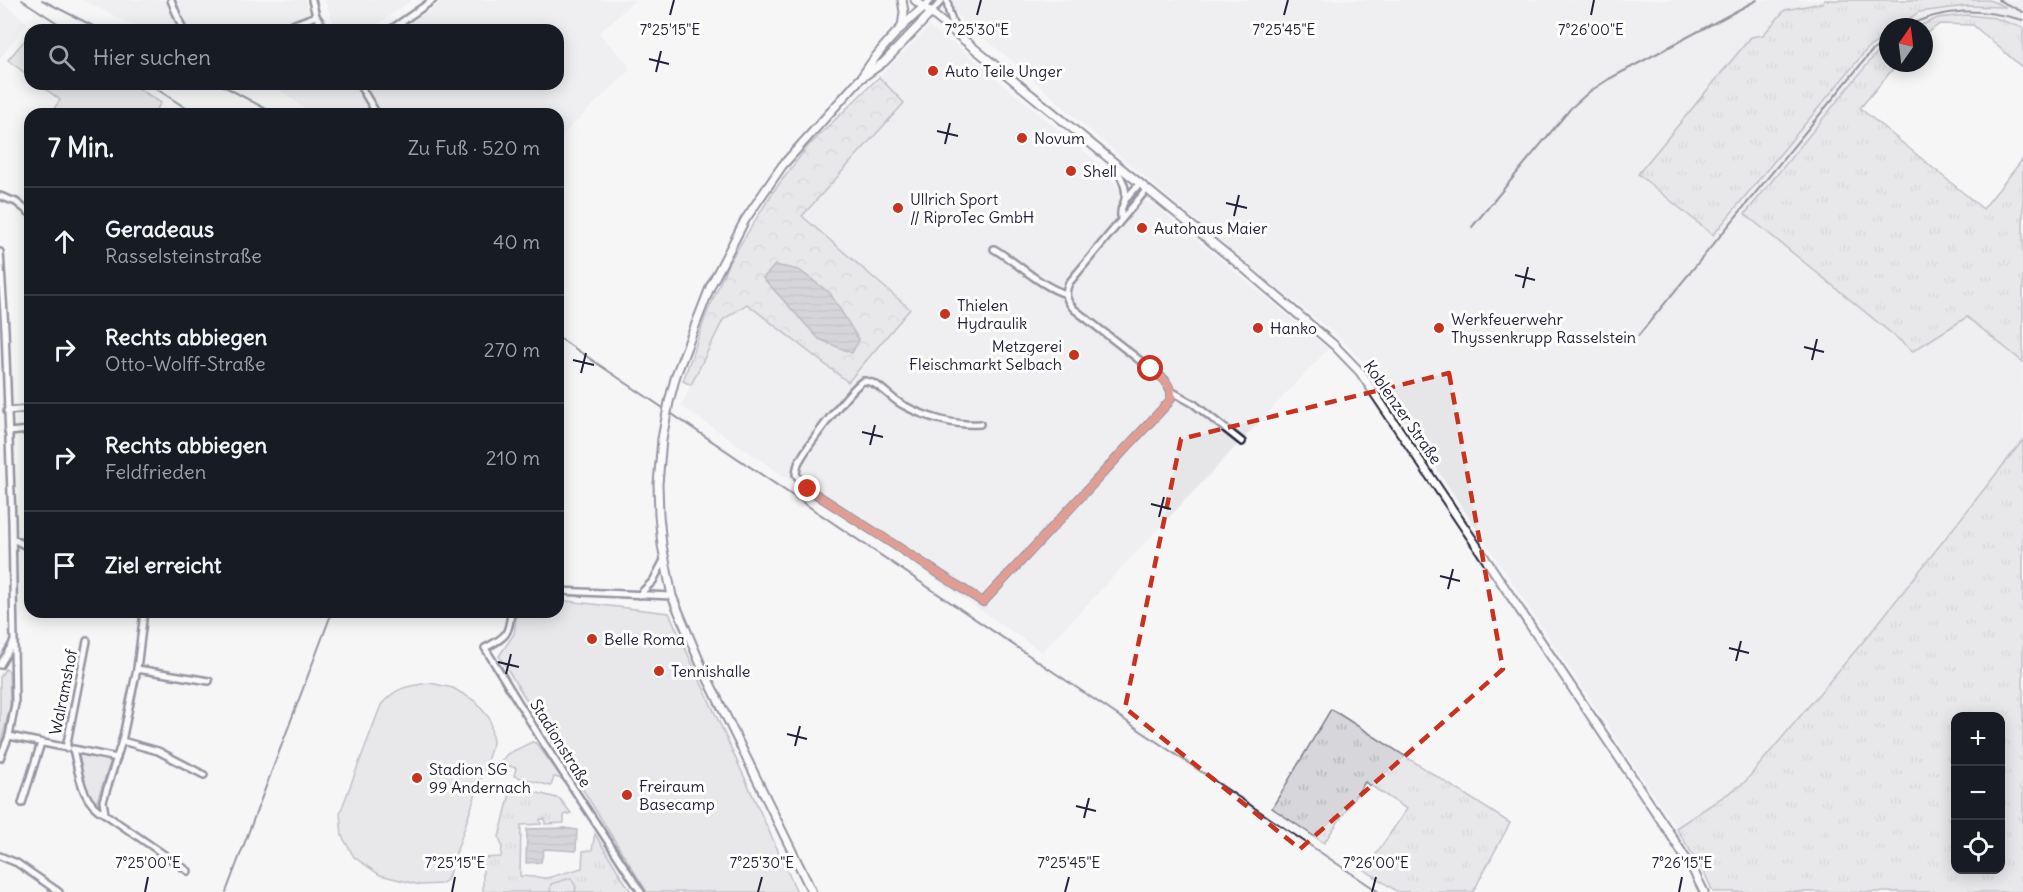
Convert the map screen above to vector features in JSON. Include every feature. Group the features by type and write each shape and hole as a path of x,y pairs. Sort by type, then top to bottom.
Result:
{"street":[{"path":"171,0 181,24"},
{"path":"312,0 316,16 322,24"},
{"path":"399,24 433,0"},
{"path":"902,0 904,12 902,28"},
{"name":"Koblenzer Straße","path":"915,0 1325,336 1360,372 1669,832 1704,892"},
{"path":"812,892 701,665 672,596 664,560 658,484 662,439 676,375 711,285 745,220 782,166 860,79 872,61 930,0"},
{"path":"860,79 884,62 942,0"},
{"path":"947,0 948,12 956,32"},
{"path":"295,24 316,16"},
{"path":"363,90 373,108"},
{"path":"1113,161 1125,187 1125,200"},
{"path":"1121,218 1120,207 1140,183"},
{"path":"1147,189 1069,283 1066,294 1068,302 1165,380 1172,391 1194,404 1242,441"},
{"path":"0,196 16,202 24,208"},
{"path":"994,249 1015,261 1053,290 1066,294"},
{"path":"0,252 2,318 7,364 13,539 15,704 9,736 0,758"},
{"path":"0,373 7,364"},
{"path":"980,424 964,425 923,413 897,401 875,384 863,381 846,398 799,461 797,477 801,483 834,506 983,602 1163,408 1171,398 1172,391"},
{"path":"8,411 24,409"},
{"path":"8,432 24,431"},
{"path":"13,539 24,545"},
{"path":"639,595 653,581 664,560"},
{"path":"564,591 672,596"},
{"path":"105,814 103,801 122,741 137,669 143,618"},
{"name":"Stadionstraße","path":"510,618 507,634 502,640 485,648 541,739 641,892"},
{"name":"Walramshof","path":"66,748 87,641"},
{"path":"0,665 13,642"},
{"path":"137,669 209,681"},
{"path":"9,736 117,758"},
{"path":"122,741 158,750 204,775"},
{"path":"22,803 41,743"},
{"path":"73,749 85,795 95,810 105,814 188,871"},
{"path":"0,856 17,863 59,892"}],"highlighted area":[{"path":"1449,373 1503,669 1300,849 1125,708 1181,439"}],"shaded area":[{"path":"82,0 306,0 307,8 316,24 131,24"},
{"path":"324,0 412,0 378,24 334,24"},
{"path":"444,0 635,0 599,33 628,64 630,70 564,134 564,108 304,108 280,90 564,90 564,24 409,24"},
{"path":"953,0 1825,0 1822,3 1785,10 1763,36 1868,48 1879,40 1879,52 1873,56 1745,214 1967,317 2023,362 2023,440 1872,631 1744,783 1676,828 1368,366 1340,338 1224,244 1080,122 1015,63 962,21 953,8"},
{"path":"1989,0 2023,0 2023,28 2018,25 1938,18 1933,20 1933,18 1910,18 1919,12 1966,6 2005,6"},
{"path":"0,1 27,22 0,59"},
{"path":"929,27 961,49 1095,160 1119,189 1156,206 1328,349 1042,652 681,406 723,320 747,304 848,382 910,308 802,215 904,103 879,77"},
{"path":"775,265 799,270 830,293 859,340 852,353 819,339 763,278"},
{"path":"527,829 577,830 576,851 544,849 541,862 526,863"}],"green space":[{"path":"1825,0 1989,0 2006,7 1966,6 1919,12 1910,18 1879,18 1879,40 1868,48 1713,235 1638,174 1751,37 1763,35 1785,10 1822,3"},
{"path":"1967,15 1995,18 2023,28 2023,68 1973,25 1940,24 1933,29 1933,20"},
{"path":"24,41 24,72 8,60"},
{"path":"1879,52 1879,72 1890,72 1860,108 1983,209 2023,159 2023,362 1967,317 1913,351 1745,214"},
{"path":"879,77 904,103 802,216 910,309 848,382 747,304 723,320 691,385 683,381 705,318 728,264 773,192 808,146"},
{"path":"47,90 141,90 161,103 157,108 54,108 60,100"},
{"path":"2023,440 2023,892 1713,892 1704,872 1676,828 1744,783 1872,631"},
{"path":"564,601 669,613 797,892 647,892 499,656 514,634 516,618 564,618"},
{"path":"5,669 9,671 10,706 0,747 0,677"},
{"name":"Stadion SG 99 Andernach","path":"430,683 453,688 475,701 490,719 493,743 447,880 441,884 420,885 380,875 354,857 342,836 340,813 381,705 402,688"},
{"path":"1331,709 1510,823 1473,892 1398,892 1365,870 1407,809 1365,782 1324,843 1272,808"},
{"path":"532,742 536,743 563,779 554,777 551,786 514,776 516,768 500,763 507,754"},
{"path":"78,754 111,760 96,804 88,793"},
{"path":"512,786 560,799 571,813 564,815 564,823 545,824 545,819 540,819 541,824 521,825 520,876 547,878 582,868 583,851 592,850 595,834 631,892 483,892 483,858 501,857 502,846 499,837"},
{"path":"571,878 576,887 575,892 550,892 551,884"}],"railway":[{"path":"22,0 59,24"},
{"path":"42,0 89,24"},
{"path":"1472,227 1571,108 1589,92 1757,0"},
{"path":"1998,0 2023,12"},
{"path":"1928,18 1949,13 1978,12 2023,20"},
{"path":"1638,336 1871,52 1879,45"},
{"path":"158,90 186,108"},
{"path":"231,90 264,108"},
{"path":"564,341 1379,892"},
{"path":"226,892 330,618"}],"place":[{"name":"Auto Teile Unger","path":"933,71"},
{"name":"Novum","path":"1022,138"},
{"name":"Shell","path":"1071,171"},
{"name":"Ullrich Sport // RiproTec GmbH","path":"898,208"},
{"name":"Autohaus Maier","path":"1142,228"},
{"name":"Thielen Hydraulik","path":"945,314"},
{"name":"Hanko","path":"1258,328"},
{"name":"Werkfeuerwehr Thyssenkrupp Rasselstein","path":"1439,328"},
{"name":"Metzgerei Fleischmarkt Selbach","path":"1074,355"},
{"name":"Belle Roma","path":"592,639"},
{"name":"Tennishalle","path":"659,671"},
{"name":"Stadion SG 99 Andernach","path":"417,778"},
{"name":"Freiraum Basecamp","path":"627,795"}],"route":[{"path":"808,489 983,602 1168,403 1172,391 1165,380 1151,369"}]}
